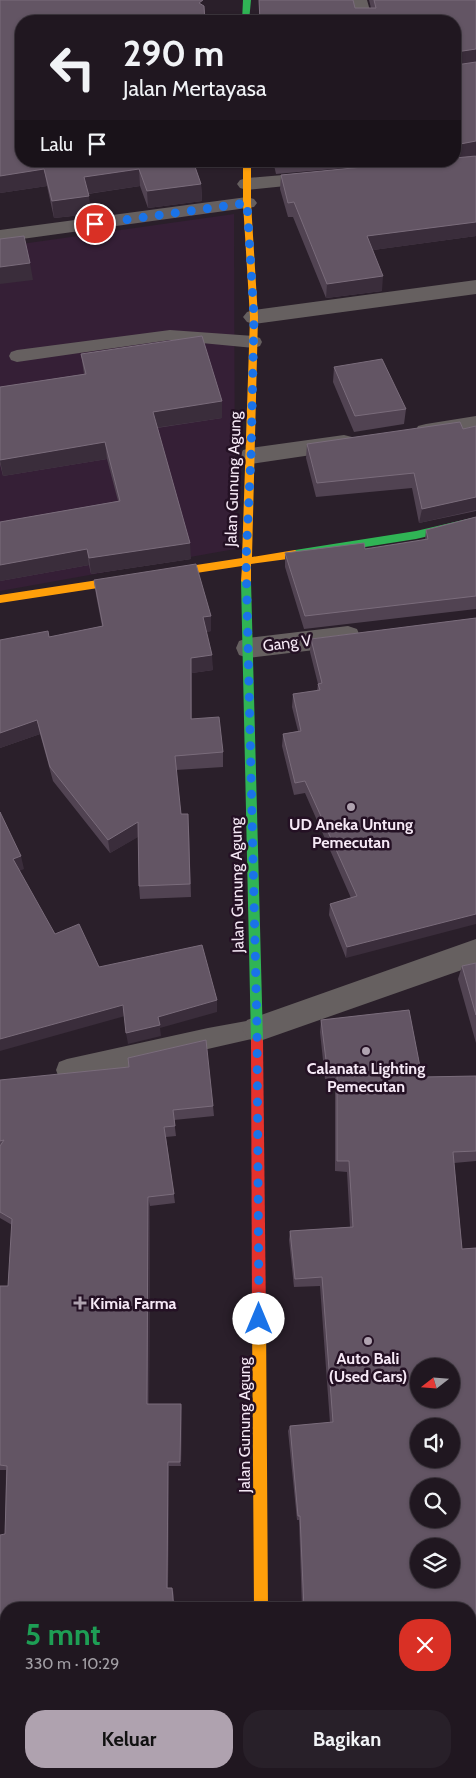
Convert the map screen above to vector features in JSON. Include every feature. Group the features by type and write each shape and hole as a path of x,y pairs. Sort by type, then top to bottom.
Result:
{"main road":[{"path":"246,15 247,0"},
{"name":"Jalan Gunung Agung","path":"247,167 254,317 251,456 246,560 257,1028 261,1602"},
{"path":"0,599 416,535 476,521"}],"street":[{"path":"358,0 362,15"},
{"path":"0,236 337,177"},
{"path":"254,317 476,287"},
{"path":"404,435 476,424"},
{"path":"251,456 366,440"},
{"name":"Gang V","path":"248,648 374,633"},
{"path":"257,1028 476,952"}],"lane":[{"path":"17,356 170,336 254,342"},
{"path":"67,1070 257,1028"}],"shaded area":[{"path":"234,214 235,549 0,591 0,247"}],"building":[{"path":"0,0 203,0 199,3 204,6 205,15 15,15 15,167 195,167 201,184 147,191 139,169 84,177 89,196 52,201 44,169 0,176"},
{"path":"259,0 353,0 355,8 376,8 374,0 476,0 476,49 461,51 461,15 260,15"},
{"path":"476,62 476,141 461,144 461,64"},
{"path":"476,156 476,222 367,236 383,276 327,284 294,202 288,203 281,175 363,167 461,167 461,157"},
{"path":"24,236 30,263 0,267 0,239"},
{"path":"202,336 222,401 153,412 190,543 89,558 87,549 0,565 0,522 120,501 105,442 0,460 0,387 86,374 81,354"},
{"path":"382,359 406,409 355,416 334,367"},
{"path":"460,422 463,429 476,426 476,497 422,509 414,473 317,483 307,444"},
{"path":"476,517 476,596 305,616 285,553 364,543 365,549 428,539 426,530"},
{"path":"196,564 211,616 203,617 212,655 191,658 191,719 219,717 223,752 175,756 181,814 188,814 190,884 139,886 138,822 108,840 50,767 37,720 0,733 0,640 48,631 49,637 103,626 94,580"},
{"path":"476,618 476,914 347,947 330,904 357,896 305,781 295,783 283,734 301,731 293,694 320,690 318,684 322,683 311,639"},
{"path":"0,812 21,856 13,859 55,934 79,924 99,967 202,945 217,1000 158,1017 160,1025 126,1033 123,1005 0,1039"},
{"path":"476,963 476,1015 462,966"},
{"path":"409,1010 422,1077 476,1076 476,1151 453,1152 462,1249 476,1248 476,1602 304,1602 300,1516 298,1516 290,1426 333,1422 322,1277 295,1279 290,1231 353,1227 349,1161 337,1161 337,1067 327,1068 321,1020"},
{"path":"206,1040 213,1106 173,1110 175,1126 164,1127 174,1194 148,1197 147,1404 181,1404 180,1462 168,1462 167,1588 172,1588 173,1602 0,1602 0,1535 5,1534 7,1466 0,1465 0,1286 8,1286 12,1219 0,1212 0,1146 4,1140 0,1141 0,1080 129,1067 128,1058"}],"traffic: fast":[{"path":"246,15 247,0"},
{"path":"295,554 416,535 476,521"},
{"path":"246,581 257,1041"}],"traffic: slow":[{"path":"246,581 254,317 247,203 247,167"},
{"path":"0,599 295,554"},
{"path":"259,1318 261,1602"}],"traffic: jam":[{"path":"257,1041 259,1318"}],"place":[{"name":"UD Aneka Untung Pemecutan","path":"351,807"},
{"name":"Calanata Lighting Pemecutan","path":"366,1051"},
{"name":"Kimia Farma","path":"80,1303"},
{"name":"Auto Bali (Used Cars)","path":"368,1341"}],"route":[{"path":"95,224 247,203 254,317 251,456 246,560 257,1028 259,1319"}]}
